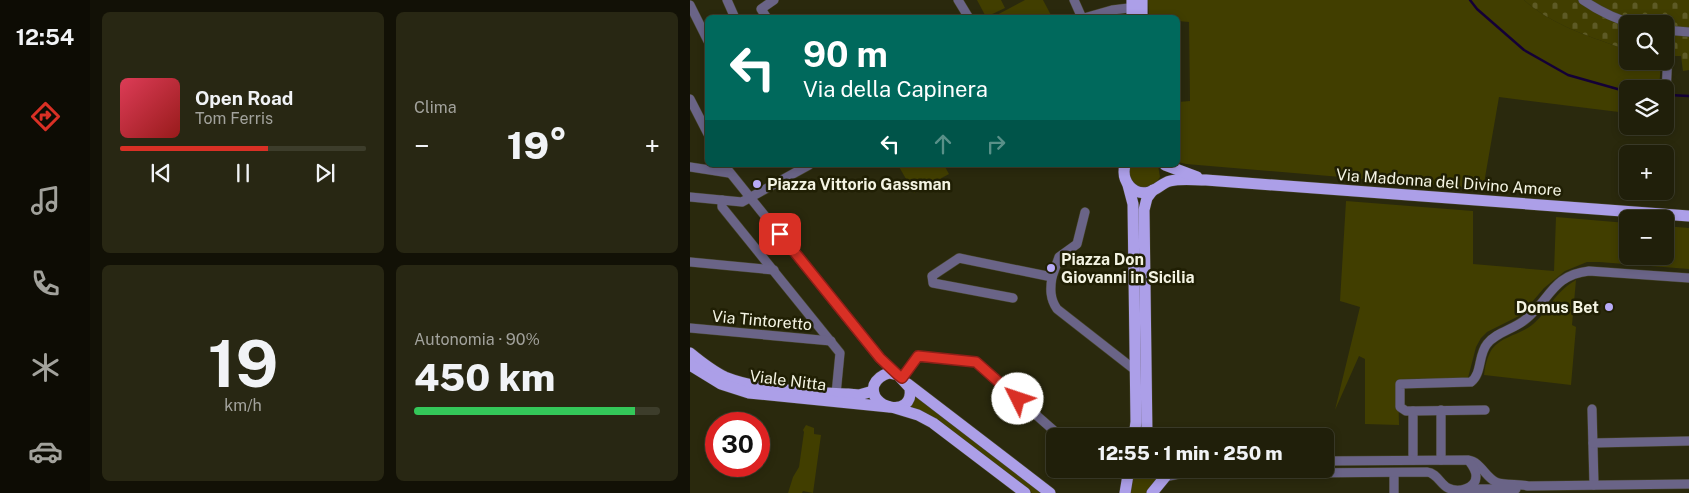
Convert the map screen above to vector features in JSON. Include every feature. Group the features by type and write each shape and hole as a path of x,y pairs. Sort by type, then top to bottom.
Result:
{"main road":[{"path":"1126,167 1124,176 1134,204 1135,428"},
{"path":"1147,428 1144,210 1147,198 1164,177 1164,167"},
{"path":"1170,167 1206,180"},
{"path":"1128,185 1140,192 1156,188 1174,180 1206,180"},
{"name":"Via Madonna del Divino Amore","path":"1206,180 1689,216"},
{"path":"690,353 702,363 724,376 749,384 836,394 859,394 873,390"},
{"name":"Viale Nitta","path":"690,365 720,384 749,393 892,407 918,414 933,423 1025,493"},
{"path":"903,379 911,392 908,401 903,406 892,407 878,401 873,390 880,377 889,373 903,379 1050,493"},
{"path":"1125,493 1128,478"},
{"path":"1152,493 1162,478"}],"street":[{"path":"726,0 734,15"},
{"path":"765,15 761,9 774,0"},
{"path":"958,0 967,15"},
{"path":"1074,0 1082,15"},
{"path":"1583,0 1600,12 1619,20"},
{"path":"690,5 705,35"},
{"path":"1094,15 1112,10 1137,8"},
{"path":"1674,31 1689,32"},
{"path":"690,99 705,128"},
{"path":"690,167 727,169 880,358 903,379 918,356 976,362 1051,428"},
{"path":"690,197 742,202 806,167"},
{"path":"722,200 722,207 840,353 836,394"},
{"path":"1085,212 1077,244 1059,256 1050,288 1052,302 1057,309 1135,370"},
{"path":"1013,298 933,283 932,276 959,258 1052,277"},
{"path":"690,262 774,270"},
{"path":"1486,410 1406,411 1400,407 1400,384 1471,382 1476,377 1487,343 1494,337 1527,319 1560,282 1578,272 1589,271 1689,278"},
{"name":"Via Tintoretto","path":"690,328 831,341"},
{"path":"880,358 882,365 880,377"},
{"path":"1592,409 1594,485"},
{"path":"1441,410 1441,460"},
{"path":"1413,411 1413,460"},
{"path":"1593,443 1689,441"},
{"path":"1466,489 1473,485 1476,476 1468,460"},
{"path":"1334,462 1468,460 1477,464 1493,481 1516,488"},
{"path":"1334,473 1432,472 1451,490 1528,486 1689,484"},
{"path":"1394,473 1394,493"}],"green space":[{"path":"977,0 1001,0 1005,8 990,15 985,15"},
{"path":"1025,0 1043,0 1051,15 997,15"},
{"path":"1148,0 1524,0 1560,24 1619,47 1619,70 1660,70 1660,80 1619,80 1619,112 1499,97 1483,189 1186,164 1180,162 1180,102 1190,101 1189,22 1180,21 1180,15 1149,15"},
{"path":"1524,0 1689,0 1689,70 1683,71 1681,56 1674,56 1674,15 1619,15 1619,47 1560,24"},
{"path":"899,167 945,167 949,174 914,193"},
{"path":"1129,167 1158,167 1160,177 1154,186 1138,188 1130,181"},
{"path":"1346,201 1473,211 1473,264 1554,271 1556,217 1619,222 1619,264 1587,262 1565,271 1544,288 1521,315 1487,332 1481,338 1476,347 1468,378 1398,379 1399,425 1365,424 1365,359 1359,356 1335,410 1360,307 1340,301"},
{"path":"1674,227 1689,228 1689,269 1638,265 1674,265"},
{"path":"1576,280 1572,325 1576,327 1571,385 1484,375 1492,349 1506,338 1532,325 1562,290"},
{"path":"916,395 1044,493 1032,493 936,420 910,407"},
{"path":"806,425 814,428 814,434 821,435 813,493 803,491 802,493 788,493 793,477 799,467 803,430"},
{"path":"1132,478 1158,478 1146,493 1129,493"}],"waterway":[{"path":"1470,0 1477,9 1524,50 1568,75 1619,89"},
{"path":"1674,95 1689,96"}],"place":[{"name":"Piazza Vittorio Gassman","path":"757,184"},
{"name":"Piazza Don Giovanni in Sicilia","path":"1051,268"},
{"name":"Domus Bet","path":"1609,307"}],"route":[{"path":"780,234 880,358 902,378 918,356 976,362 1018,399"}]}
